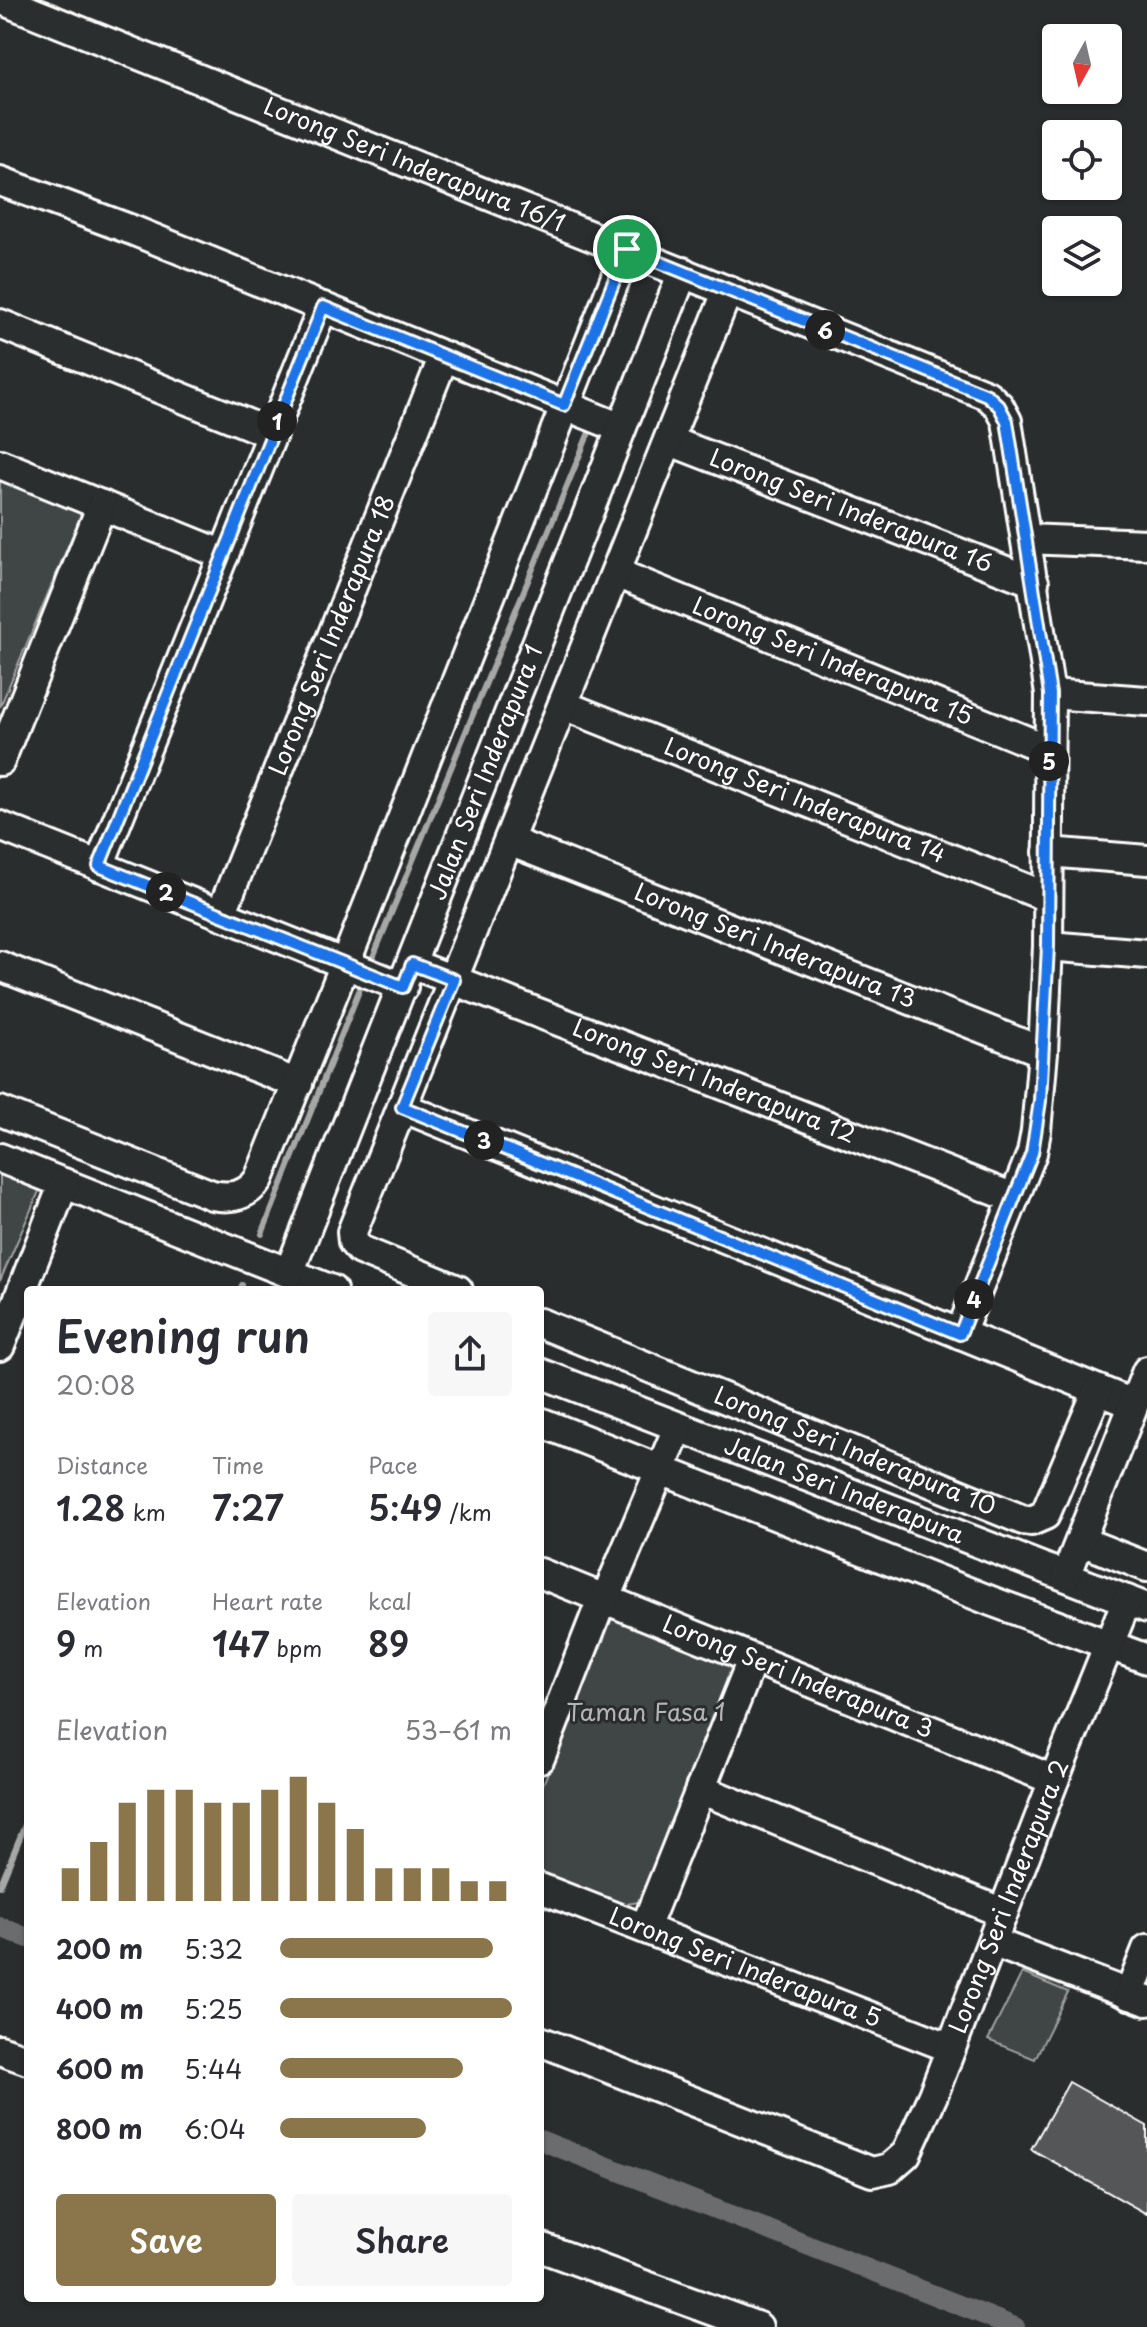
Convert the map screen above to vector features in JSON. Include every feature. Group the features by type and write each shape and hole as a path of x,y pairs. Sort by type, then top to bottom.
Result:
{"street":[{"name":"Lorong Seri Inderapura 16/1","path":"2,0 987,395 999,406 1007,421 1026,539"},
{"path":"0,181 132,230 621,428"},
{"path":"0,1111 212,1195 226,1197 251,1190 259,1179 298,1084 352,967 564,405 627,249"},
{"name":"Jalan Seri Inderapura 1","path":"289,1273 400,977 683,272"},
{"path":"448,1286 360,1250 353,1242 352,1232 728,290"},
{"path":"99,866 323,307"},
{"path":"0,324 272,434"},
{"name":"Lorong Seri Inderapura 18","path":"221,914 444,356"},
{"name":"Lorong Seri Inderapura 16","path":"670,441 1034,582"},
{"path":"0,464 224,555"},
{"path":"0,761 102,505"},
{"path":"960,1334 1032,1153 1043,1052 1048,946 1050,694 1026,539 1147,544"},
{"name":"Lorong Seri Inderapura 15","path":"616,573 1049,750"},
{"path":"1050,694 1147,701"},
{"name":"Lorong Seri Inderapura 14","path":"563,705 1047,897"},
{"name":"Lorong Seri Inderapura 12","path":"0,826 352,967 400,977 454,980 1014,1198"},
{"name":"Lorong Seri Inderapura 13","path":"509,841 1043,1052"},
{"path":"1048,852 1147,860"},
{"path":"1048,946 1147,954"},
{"path":"0,966 298,1084"},
{"path":"402,1107 1133,1404"},
{"path":"0,1158 322,1286"},
{"path":"0,1346 64,1183"},
{"name":"Lorong Seri Inderapura 10","path":"544,1325 1031,1521 1045,1515 1098,1390"},
{"path":"1066,1576 1147,1371"},
{"name":"Jalan Seri Inderapura","path":"544,1375 1137,1604"},
{"path":"544,1424 991,1601 1147,1659"},
{"path":"544,1740 678,1428"},
{"path":"1081,1541 1147,1567"},
{"name":"Lorong Seri Inderapura 3","path":"544,1575 1054,1780"},
{"name":"Lorong Seri Inderapura 2","path":"544,2043 872,2172 890,2168 906,2154 1110,1645 1137,1604"},
{"path":"645,1928 752,1660"},
{"path":"700,1789 1003,1913"},
{"name":"Lorong Seri Inderapura 5","path":"544,1890 951,2048"},
{"path":"992,1942 1138,1998 1147,1949"},
{"path":"0,2050 24,2059"},
{"path":"544,2248 758,2327"}],"green space":[{"path":"0,470 85,506 0,707"},
{"path":"0,1172 40,1189 0,1281"},
{"name":"Taman Fasa 1","path":"610,1618 728,1662 736,1675 644,1901 621,1905 544,1873 544,1782"},
{"path":"1022,1973 1068,1992 1035,2059 988,2040"}],"building":[{"path":"1069,2082 1147,2126 1147,2214 1031,2149"}],"waterway":[{"path":"369,967 590,430"},
{"path":"262,1234 363,981"},
{"path":"0,1886 24,1828"},
{"path":"0,1927 24,1936"},
{"path":"544,2142 1015,2327"}],"route":[{"path":"627,249 987,395 999,406 1007,421 1050,694 1048,946 1043,1052 1032,1153 960,1334 402,1107 454,980 412,964 403,987 99,866 323,307 564,405 627,249"}]}
